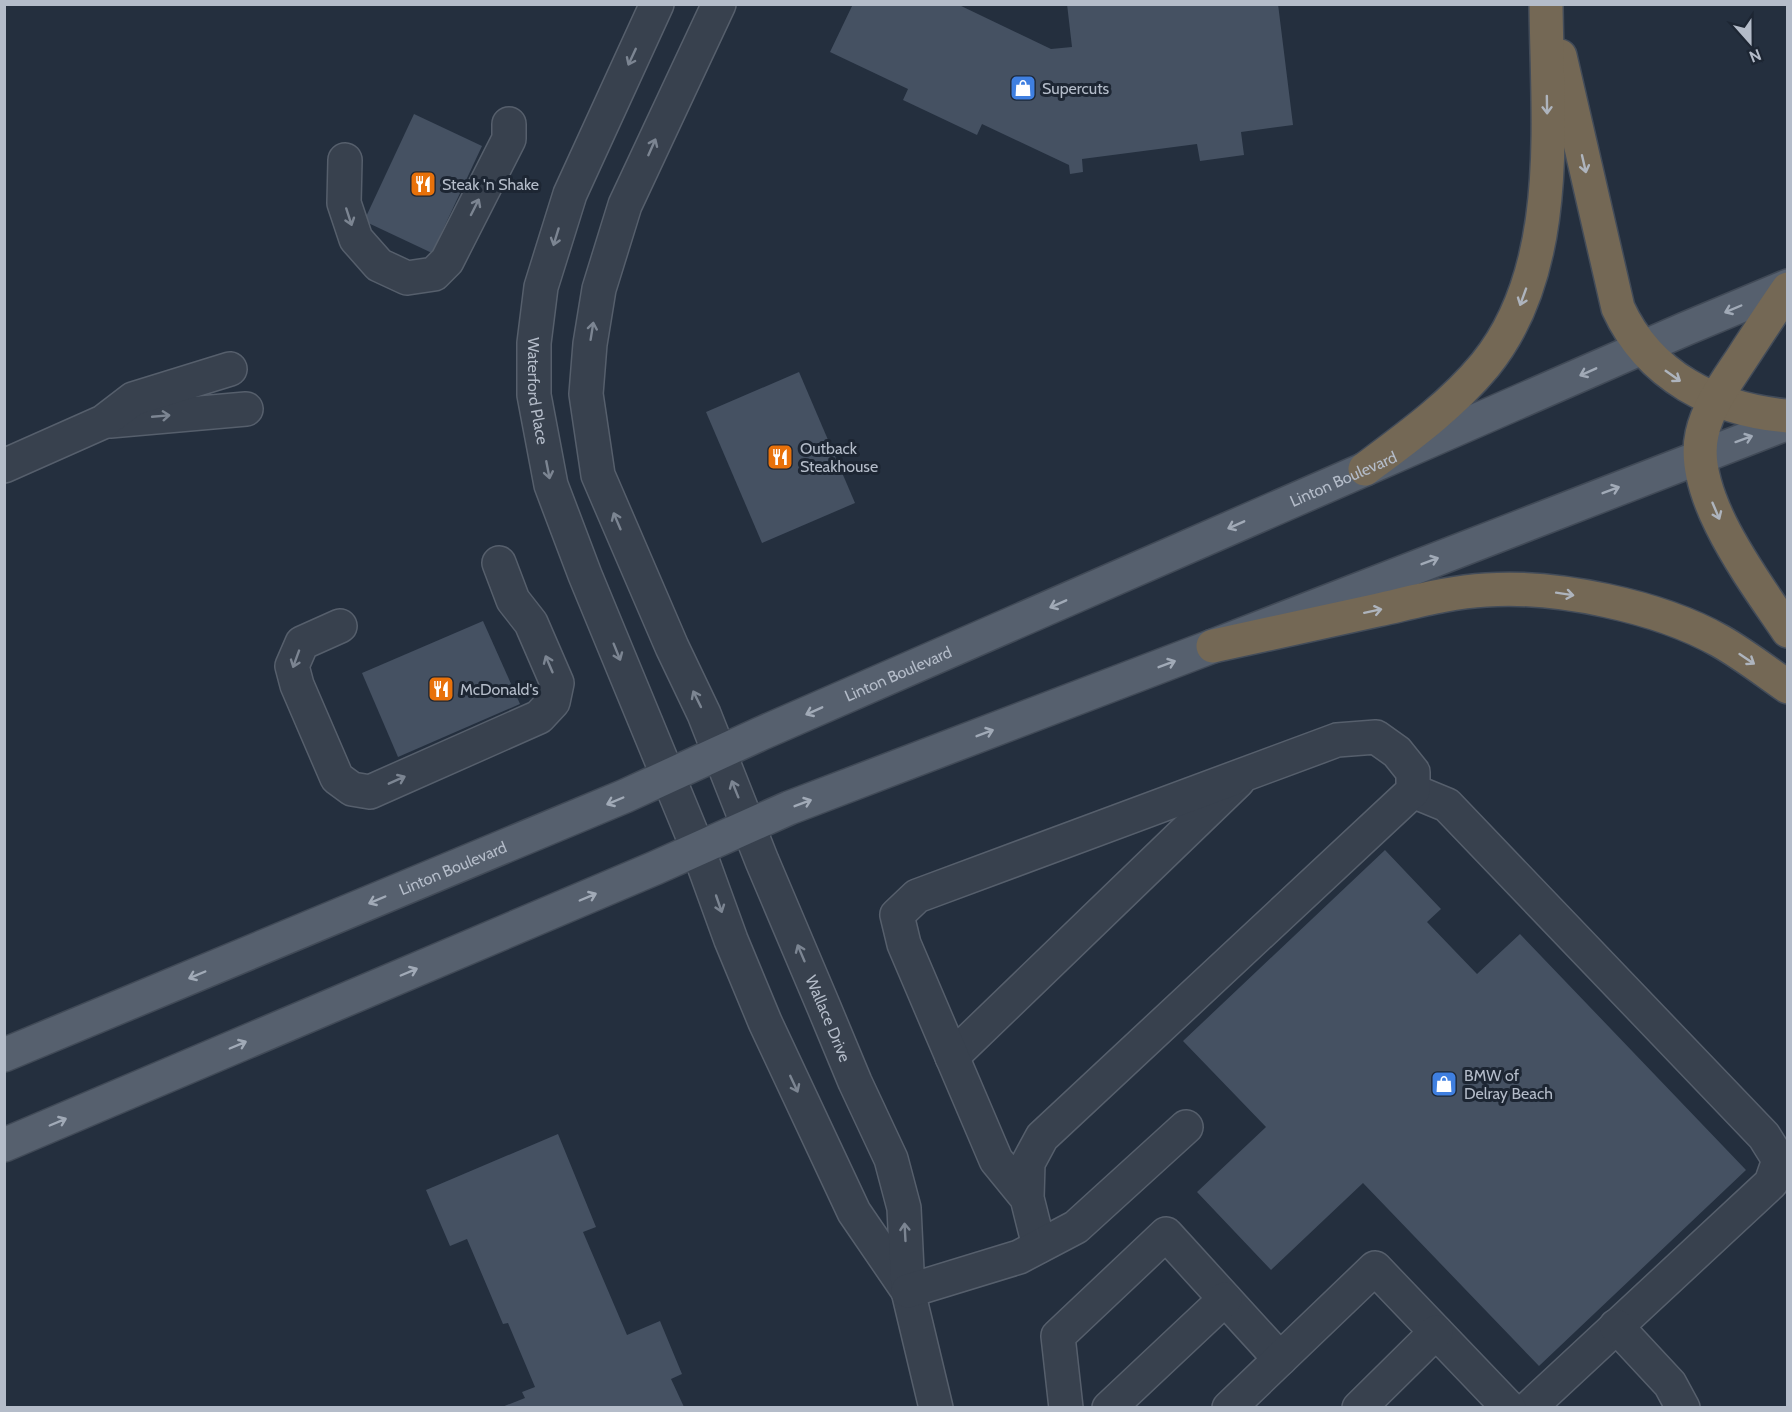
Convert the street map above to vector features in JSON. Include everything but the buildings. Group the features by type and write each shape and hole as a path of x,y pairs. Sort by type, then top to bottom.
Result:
{"highway":[{"path":"1547,4 1618,308 1642,348 1654,361 1693,389 1716,400 1757,412 1788,416"},
{"path":"1365,469 1430,419 1471,381 1499,346 1520,306 1537,249 1546,187 1547,4"},
{"path":"1788,287 1716,400 1702,435 1700,456 1703,479 1721,523 1753,578 1788,631"},
{"path":"1213,646 1447,595 1510,589 1591,598 1660,616 1719,640 1788,687"}],"main road":[{"name":"Linton Boulevard","path":"4,1055 604,805 1365,469 1788,287"},
{"path":"4,1145 789,808 1788,423"}],"street":[{"name":"Waterford Place","path":"657,4 610,103 567,204 541,287 534,343 534,395 551,485 585,575 668,777"},
{"path":"719,4 625,205 599,289 590,344 586,394 598,475 720,753"},
{"path":"345,160 344,203 356,239 379,265 407,278 434,274 447,261 504,149 509,138 509,124"},
{"path":"4,466 103,422 133,399 230,369"},
{"path":"103,422 246,409"},
{"path":"340,626 302,644 292,666 297,685 338,778 352,789 370,792 539,717 553,702 557,683 531,624 513,600 499,563"},
{"path":"1027,1198 996,1160 904,944 897,915 917,896 1336,740 1376,737 1397,752 1413,772 1413,791 1042,1137 1028,1163 1027,1198 1040,1246"},
{"name":"Wallace Drive","path":"720,753 855,1082 891,1159 904,1208 908,1291 936,1407"},
{"path":"952,1057 1247,773"},
{"name":"Wallace Drive","path":"668,777 765,1022 850,1203 908,1291"},
{"path":"1413,791 1447,805 1764,1136 1779,1160 1771,1183 1528,1407"},
{"path":"908,1291 1019,1257 1076,1227 1186,1127"},
{"path":"1066,1407 1058,1336 1166,1234 1280,1359"},
{"path":"1229,1407 1375,1268 1509,1407"},
{"path":"1109,1407 1225,1299"},
{"path":"1616,1326 1670,1384 1683,1407"},
{"path":"1359,1407 1436,1332"}],"place":[{"name":"Supercuts","path":"1023,88"},
{"name":"Steak 'n Shake","path":"423,184"},
{"name":"Outback Steakhouse","path":"780,457"},
{"name":"McDonald's","path":"441,689"},
{"name":"BMW of Delray Beach","path":"1444,1084"}]}
